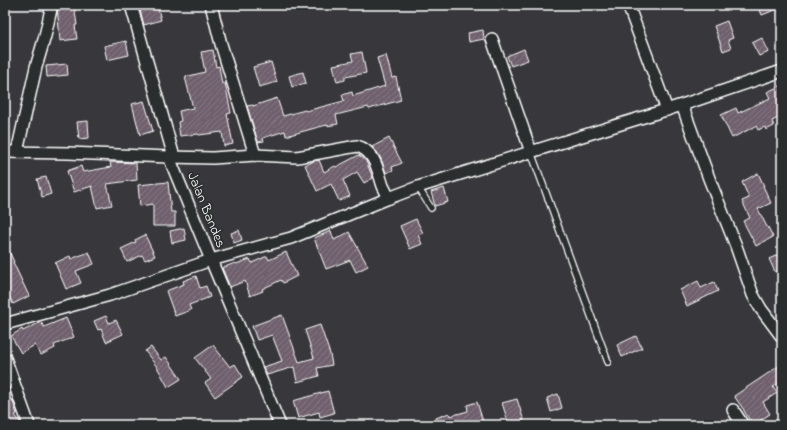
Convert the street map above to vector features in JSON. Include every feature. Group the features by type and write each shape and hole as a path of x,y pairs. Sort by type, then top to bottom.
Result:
{"street":[{"path":"17,152 36,67 45,36 50,5"},
{"name":"Jalan Bandes","path":"131,5 171,157 211,260 280,425"},
{"path":"211,5 221,44 255,156"},
{"path":"628,5 667,110"},
{"path":"492,39 531,152"},
{"path":"5,324 110,295 211,260 291,238 418,187 781,74"},
{"path":"682,105 753,294 761,309 782,337"},
{"path":"5,152 213,158 255,156 297,157 354,146 365,149 369,154 375,163 389,198"},
{"path":"5,358 30,424"},
{"path":"733,410 743,425"}],"lane":[{"path":"531,152 608,362"},
{"path":"418,187 431,208"}],"building":[{"path":"57,5 74,5 77,25 75,25 77,39 60,41"},
{"path":"157,5 161,20 144,25 139,6"},
{"path":"758,5 782,5 782,7 762,15"},
{"path":"727,21 733,38 728,40 731,48 723,51 714,26"},
{"path":"483,30 484,39 469,42 468,33"},
{"path":"762,38 769,52 759,56 752,43"},
{"path":"126,41 129,55 107,60 104,46"},
{"path":"524,49 528,60 511,66 507,56"},
{"path":"213,50 216,67 219,66 222,84 225,83 231,113 227,114 233,144 224,146 222,132 180,136 178,122 181,121 179,111 193,108 185,77 205,72 201,52"},
{"path":"362,52 366,73 345,77 345,80 337,82 333,65 353,61 351,54"},
{"path":"386,55 392,78 396,77 401,100 369,109 368,107 336,115 338,124 327,125 286,136 285,131 263,138 264,141 258,142 247,106 253,106 277,98 283,116 344,101 342,95 352,92 353,96 385,86 377,58"},
{"path":"271,62 277,82 259,87 253,67"},
{"path":"67,64 68,75 47,77 46,66"},
{"path":"303,72 306,83 292,87 289,76"},
{"path":"782,85 782,116 772,121 774,126 766,130 765,127 758,130 756,126 732,138 721,115 736,108 738,113 770,98 767,92"},
{"path":"144,101 153,131 140,135 132,104"},
{"path":"88,121 89,138 79,139 77,122"},
{"path":"389,138 402,163 392,167 393,170 386,173 381,159 372,147"},
{"path":"359,155 366,161 373,178 364,183 357,172 343,180 350,196 339,201 331,184 317,191 305,165 319,160 324,172"},
{"path":"110,162 136,163 137,180 107,184 112,205 97,208 92,186 74,192 67,171 81,166 83,172 111,167"},
{"path":"758,173 771,203 758,209 773,237 756,246 743,221 750,218 742,201 749,198 742,182"},
{"path":"46,177 51,194 42,197 37,179"},
{"path":"168,182 171,212 175,212 175,226 153,226 153,204 140,206 138,185"},
{"path":"444,188 448,202 435,206 431,192"},
{"path":"416,219 423,233 418,235 422,244 410,249 400,226"},
{"path":"184,228 186,240 172,243 170,231"},
{"path":"239,230 242,240 234,243 231,233"},
{"path":"331,231 334,240 349,232 368,266 356,272 350,260 326,269 314,238"},
{"path":"145,235 155,256 145,260 142,255 127,262 121,249 136,242 135,240"},
{"path":"5,242 29,296 13,304 5,288"},
{"path":"89,252 94,264 76,271 81,283 66,289 55,263 70,256 71,259"},
{"path":"286,252 297,276 283,283 281,280 262,289 263,291 250,296 245,281 230,287 222,268 250,259 252,263 267,256 269,260"},
{"path":"782,253 782,269 775,272 769,259"},
{"path":"196,276 200,288 206,286 210,297 189,305 191,310 175,316 166,291 184,284 183,281"},
{"path":"698,281 701,288 714,282 718,291 687,306 680,290"},
{"path":"282,315 299,362 314,358 305,330 320,325 330,354 332,365 317,368 319,376 297,382 294,367 267,375 263,367 282,361 272,335 257,340 252,326"},
{"path":"106,316 109,323 116,320 123,334 106,342 101,329 98,330 94,321"},
{"path":"66,318 74,337 54,345 55,348 41,355 35,345 21,353 11,336 22,329 23,331 41,322 44,327"},
{"path":"636,336 642,348 622,357 617,345"},
{"path":"213,345 230,367 235,364 243,377 215,397 205,383 211,379 195,358"},
{"path":"151,347 161,360 166,357 181,379 168,387 157,367 145,351"},
{"path":"782,364 782,381 773,387 777,393 763,402 770,414 753,425 734,396"},
{"path":"328,391 334,413 320,417 319,412 298,418 293,401"},
{"path":"558,394 562,408 551,412 547,398"},
{"path":"12,399 17,414 15,415 22,425 5,425 5,403"},
{"path":"517,399 524,421 509,425 502,403"},
{"path":"477,402 484,425 455,425 454,423 438,425 436,418 449,413 450,416 468,411 467,405"}]}
